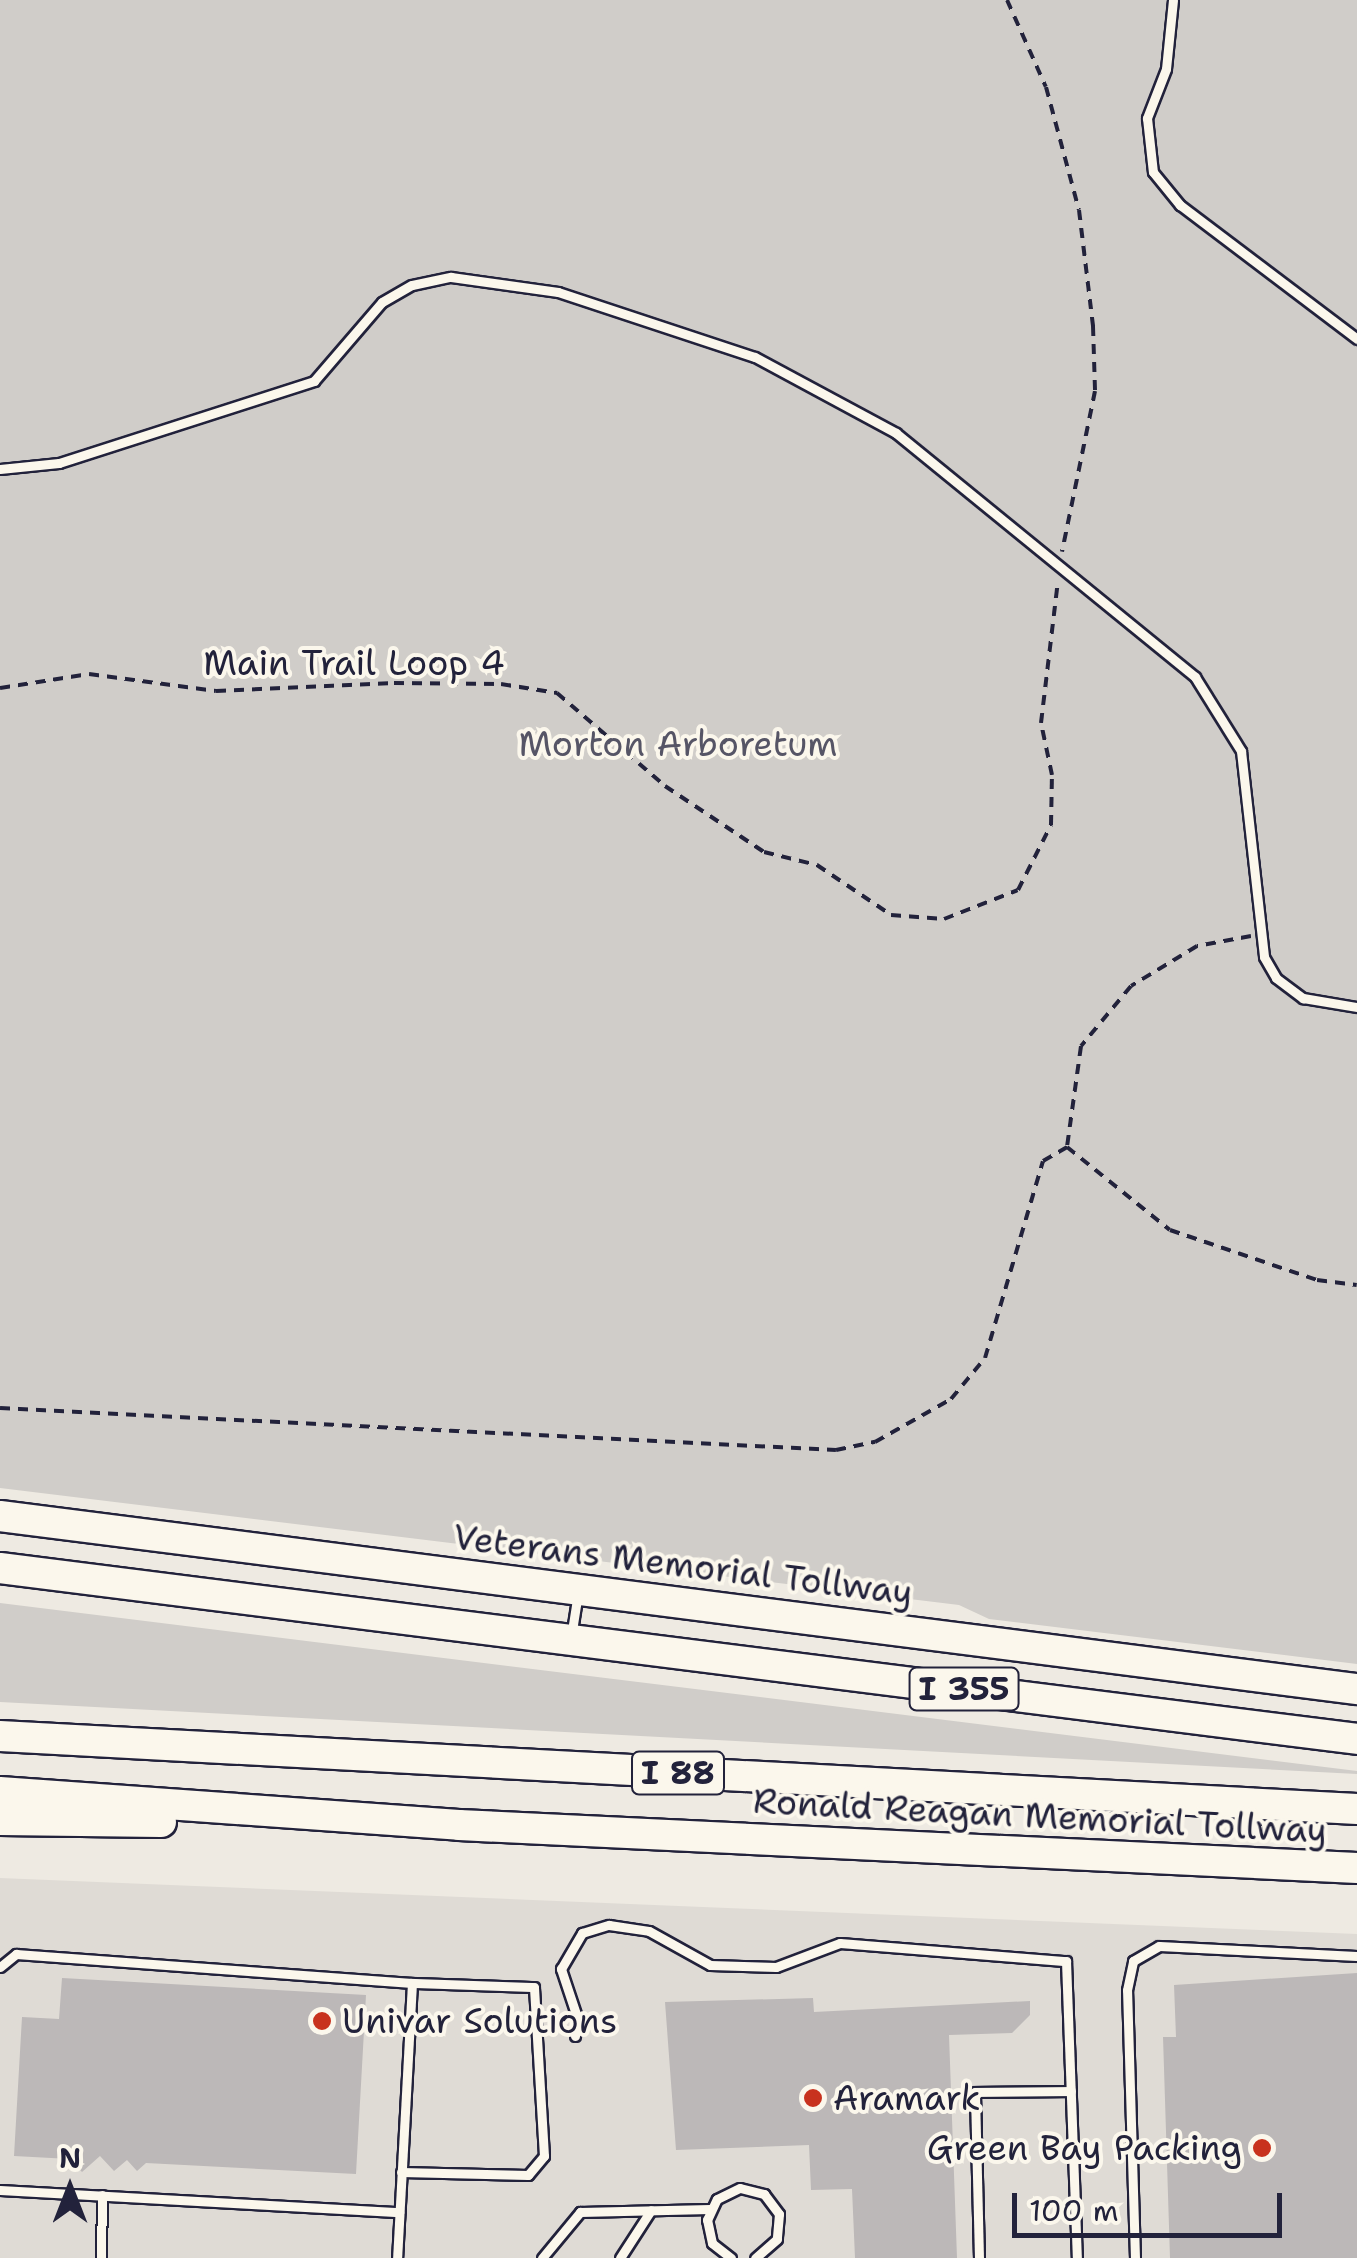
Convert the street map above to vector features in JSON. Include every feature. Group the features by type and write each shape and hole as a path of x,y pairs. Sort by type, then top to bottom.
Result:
{"highway":[{"name":"Veterans Memorial Tollway","path":"0,1516 1357,1689"},
{"name":"I 355","path":"0,1568 1357,1739"},
{"name":"Ronald Reagan Memorial Tollway","path":"0,1736 1357,1809"},
{"name":"Ronald Reagan Memorial Tollway","path":"0,1792 459,1825 1357,1868"},
{"path":"0,1820 459,1825"}],"lane":[{"path":"1173,0 1166,69 1147,118 1153,172 1180,206 1357,339"},
{"path":"0,469 59,464 314,381 382,302 412,286 451,277 507,281 626,312 755,357 850,405 938,463 1195,677 1235,736 1249,790 1258,934 1276,978 1290,990 1324,1004 1357,1007"},
{"path":"570,1640 579,1590"},
{"path":"575,2036 577,2017 561,1969 582,1933 609,1925 649,1930 710,1966 776,1967 840,1942 1066,1961 1077,2258"},
{"path":"1135,2258 1127,1990 1133,1961 1159,1946 1357,1956"},
{"path":"0,1968 16,1954 412,1983 534,1987 544,2156 528,2176 401,2172"},
{"path":"397,2258 412,1983"},
{"path":"979,2258 976,2092 1070,2091"},
{"path":"542,2258 580,2212 710,2210 740,2188 773,2203 777,2239 756,2258"},
{"path":"0,2190 399,2212"},
{"path":"101,2258 102,2196"},
{"path":"620,2258 652,2210"},
{"path":"710,2210 712,2242 731,2258"}],"path":[{"name":"Main Trail Loop 4","path":"0,688 89,674 216,691 394,683 501,684 557,693 665,786 764,852 818,865 891,915 944,919 1018,890 1051,825 1052,775 1041,722 1060,561 1095,392 1078,210 1046,87 1007,0"},
{"path":"1067,1146 1080,1046 1131,986 1197,946 1258,934"},
{"path":"1067,1146 1170,1230 1317,1280 1357,1285"},
{"path":"0,1408 836,1450 875,1442 951,1399 985,1358 1042,1161 1067,1146"}],"shaded area":[{"path":"0,1878 1357,1934 1357,2258 0,2258"}],"green space":[{"name":"Morton Arboretum","path":"0,0 1357,0 1357,1664 989,1619 959,1605 0,1488"},
{"path":"0,1603 1357,1771 1357,1774 0,1702"}],"building":[{"name":"Green Bay Packing","path":"1357,1973 1357,2258 1170,2258 1163,2037 1176,2037 1174,1985"},
{"path":"62,1978 366,1995 356,2174 146,2163 137,2171 127,2160 114,2171 100,2156 82,2172 70,2159 14,2156 22,2017 59,2019"},
{"name":"Aramark","path":"813,1998 814,2012 1030,2001 1030,2015 1012,2033 949,2035 957,2258 855,2258 852,2189 811,2190 809,2145 676,2150 665,2002"}],"place":[{"name":"Univar Solutions","path":"322,2021"},
{"name":"Aramark","path":"813,2098"},
{"name":"Green Bay Packing","path":"1262,2148"}]}
